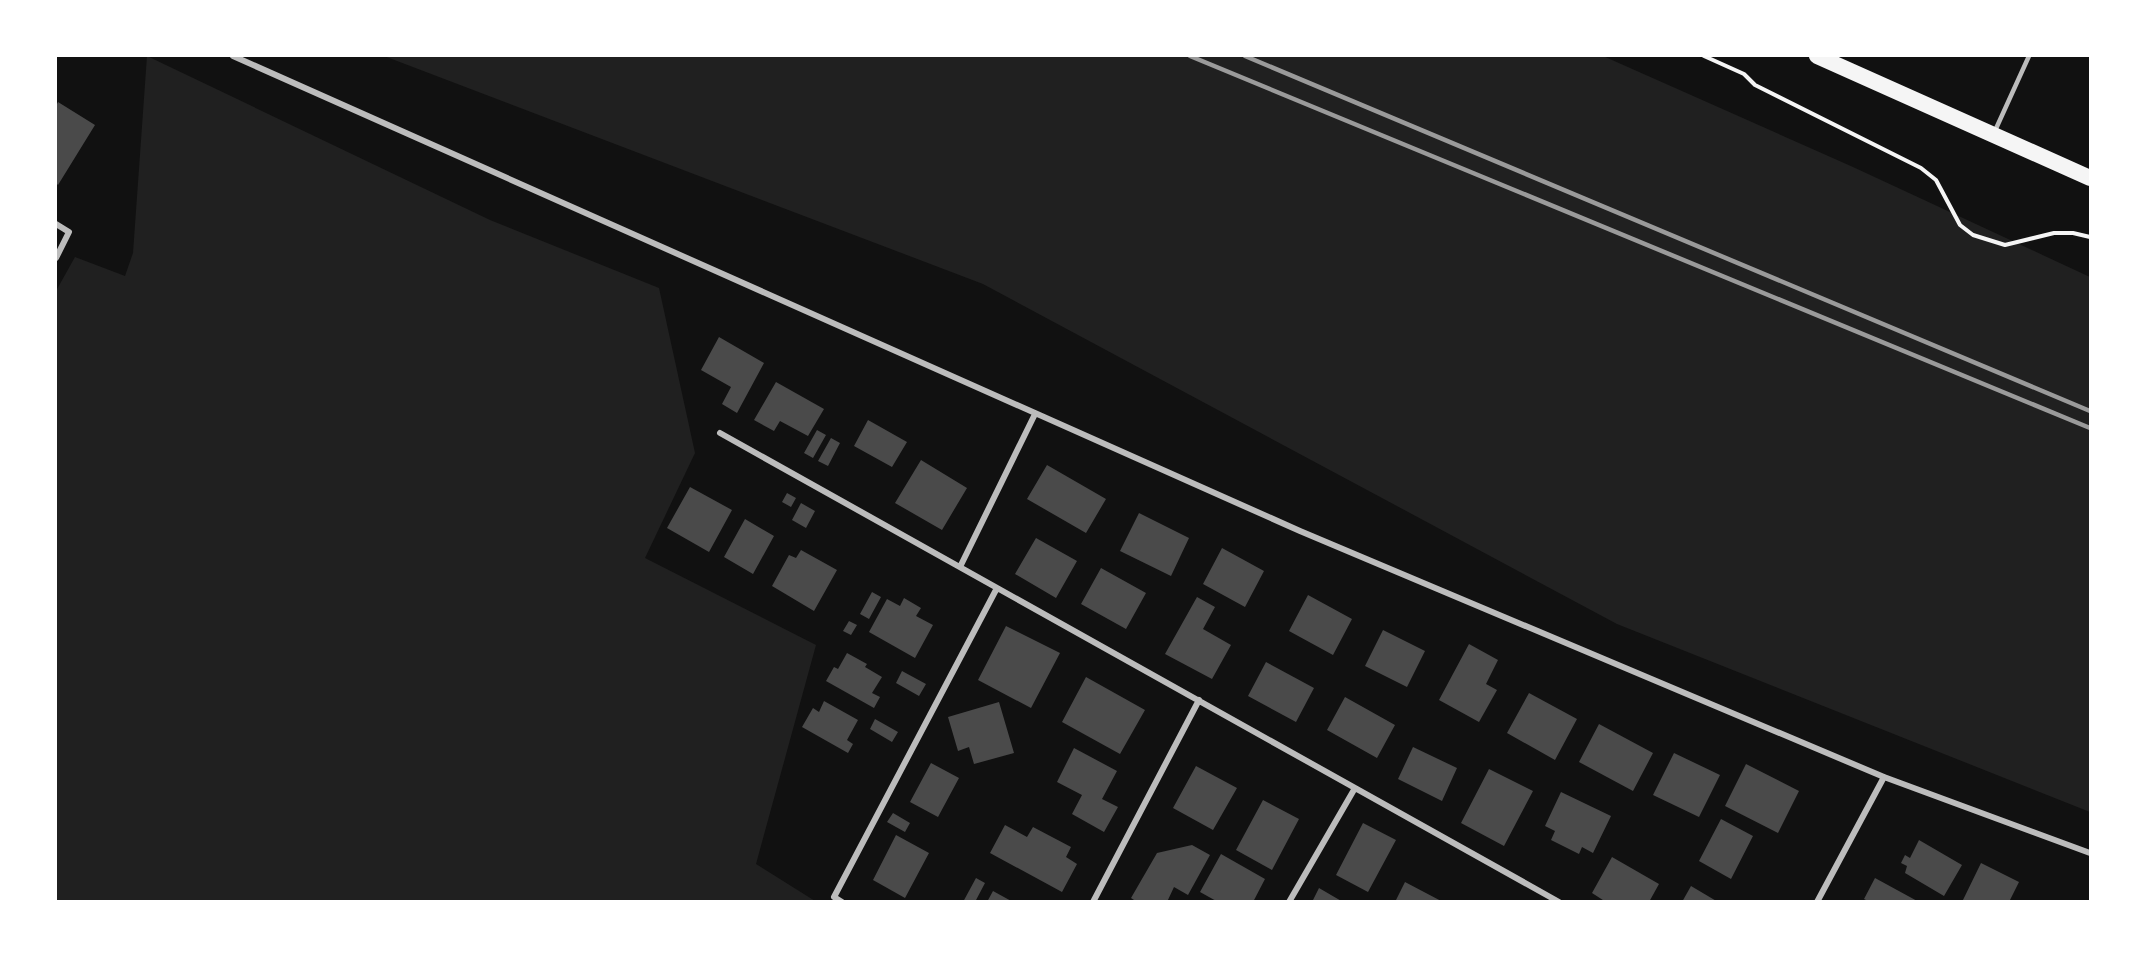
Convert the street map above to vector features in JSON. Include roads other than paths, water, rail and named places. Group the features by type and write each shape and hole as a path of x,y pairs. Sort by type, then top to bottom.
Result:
{"highway":[{"path":"1817,56 2091,178"}],"street":[{"path":"233,56 1300,531 1884,777 2091,853"},
{"path":"56,224 69,232 56,258"},
{"path":"960,567 1035,414"},
{"path":"720,433 1559,902"},
{"path":"842,902 834,897 997,588"},
{"path":"1093,902 1199,700"},
{"path":"1817,902 1884,777"},
{"path":"1289,902 1355,788"}],"lane":[{"path":"1993,135 2029,56"}],"railway":[{"path":"1190,56 2090,428"},
{"path":"1245,56 2090,411"}]}
